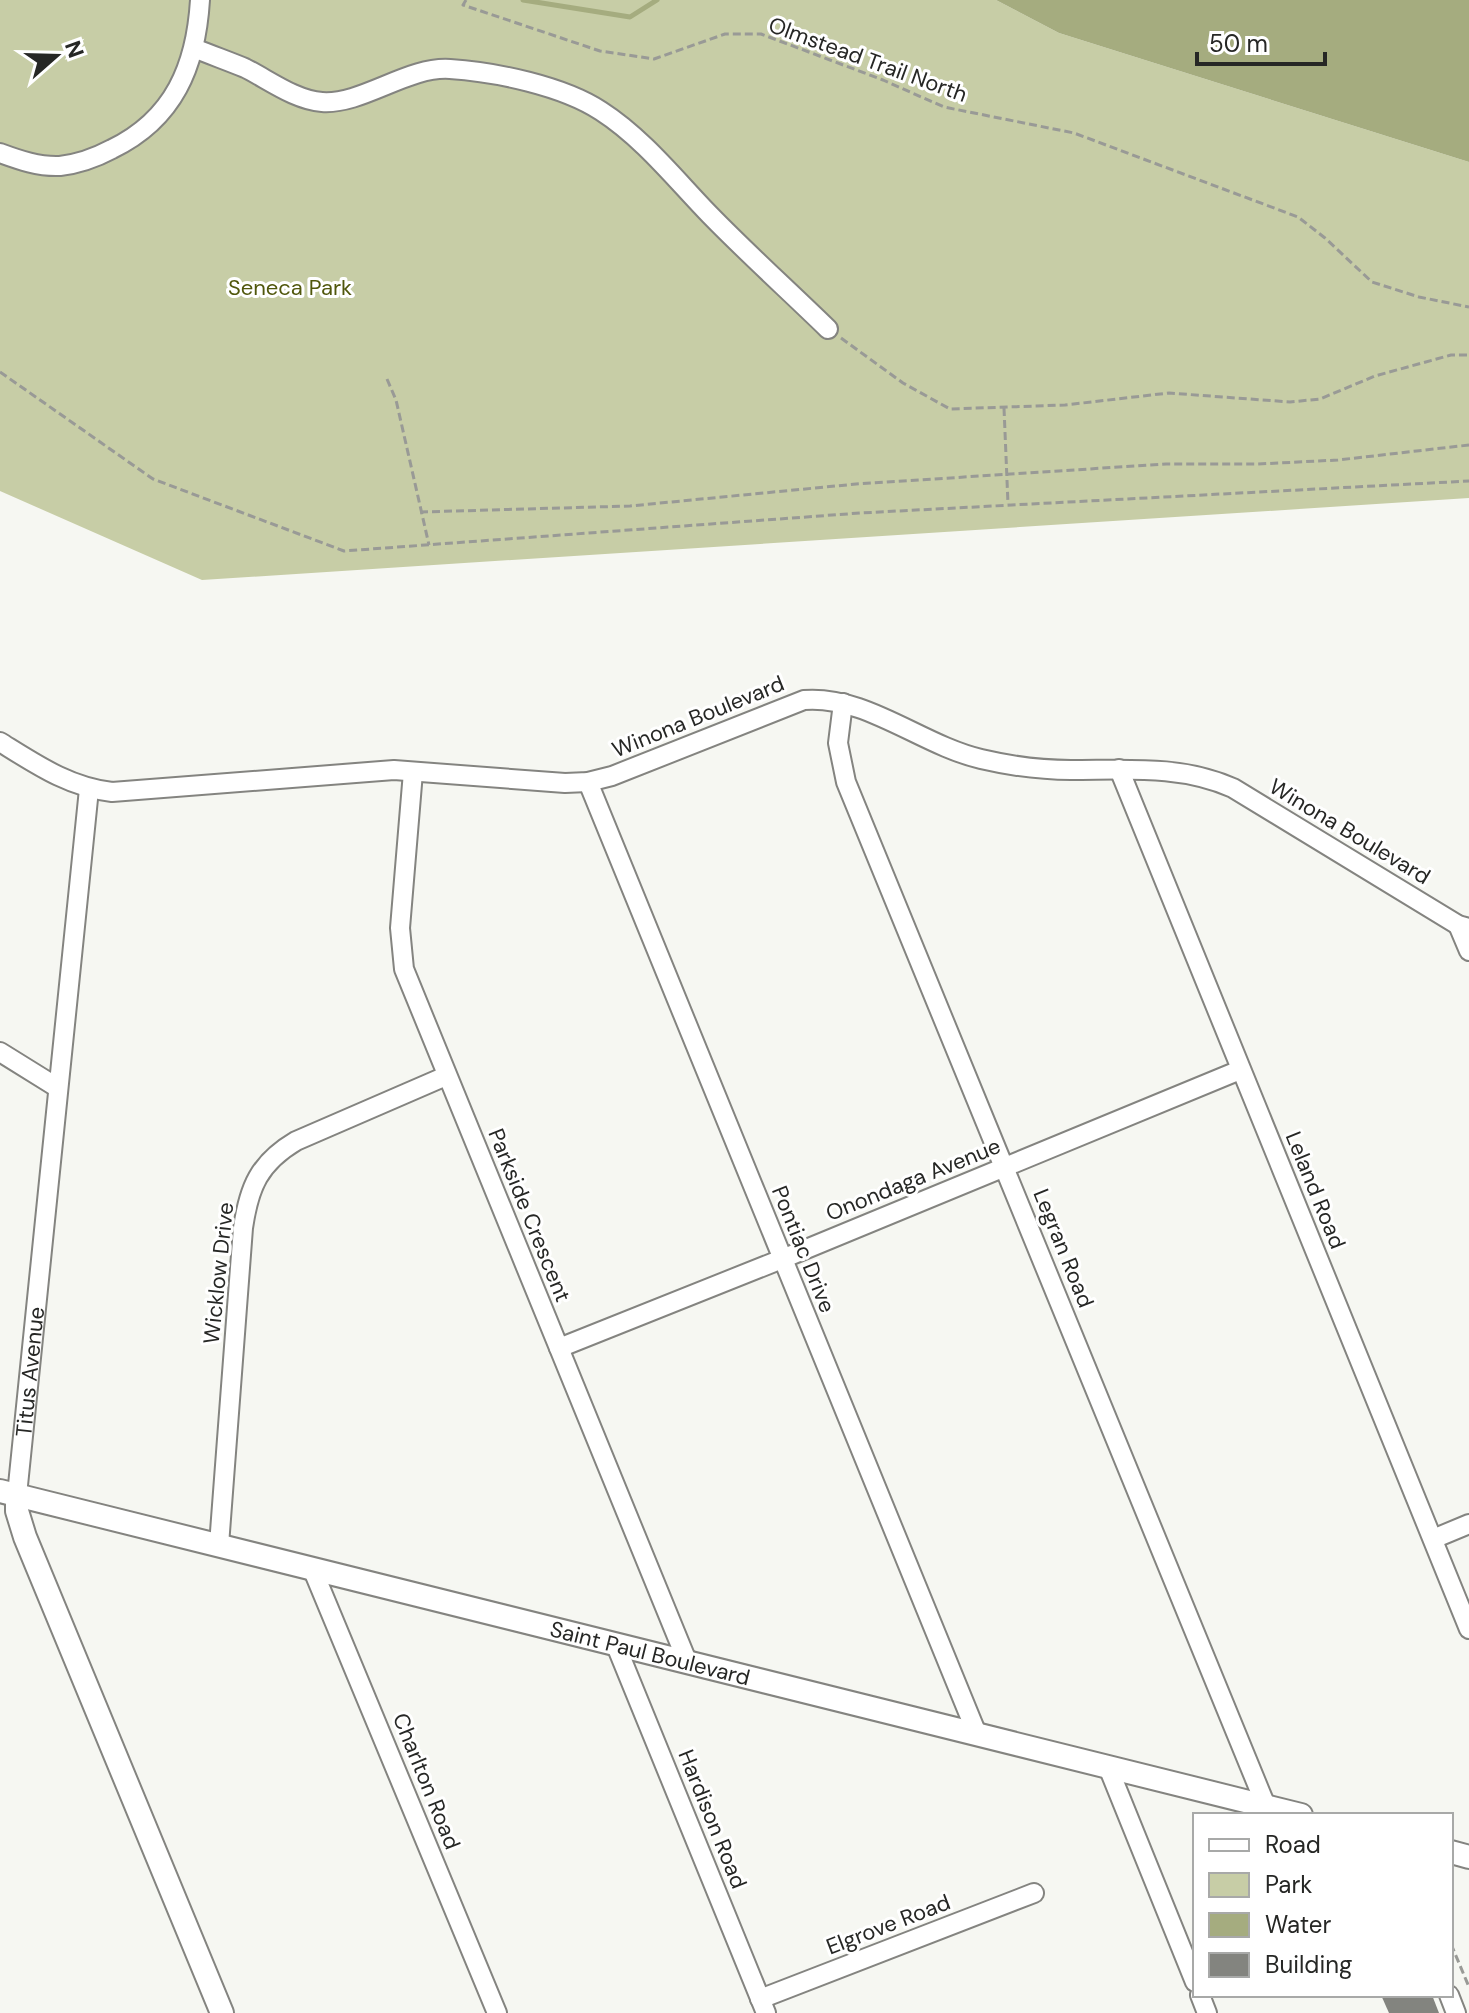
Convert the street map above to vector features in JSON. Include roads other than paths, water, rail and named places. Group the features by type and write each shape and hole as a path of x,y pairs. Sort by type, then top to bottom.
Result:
{"main road":[{"name":"Saint Paul Boulevard","path":"8,1493 1293,1813"},
{"name":"Titus Avenue","path":"8,1493 222,2013"}],"street":[{"path":"0,153 32,164 60,166 98,156 131,140 154,121 171,100 188,70 200,0"},
{"path":"194,48 299,95 322,102 339,100 424,72 446,68 499,76 571,96 599,109 623,127 720,226 828,329"},
{"name":"Winona Boulevard","path":"0,742 60,779 89,789 133,792 394,770 565,783 588,782 612,776 804,700 825,698 976,758 1031,768 1187,773 1212,779 1233,788 1464,927"},
{"name":"Legran Road","path":"843,703 838,743 846,782 1266,1806"},
{"name":"Leland Road","path":"1119,769 1469,1629"},
{"name":"Parkside Crescent","path":"413,772 401,948 411,989 687,1661"},
{"name":"Pontiac Drive","path":"588,782 977,1734"},
{"name":"Titus Avenue","path":"8,1493 58,1088 89,789"},
{"path":"1464,927 1469,951"},
{"path":"0,1052 58,1088"},
{"name":"Onondaga Avenue","path":"559,1348 1240,1070"},
{"name":"Wicklow Drive","path":"219,1545 243,1228 253,1185 263,1167 277,1152 296,1141 446,1076"},
{"path":"1433,1539 1469,1524"},
{"name":"Charlton Road","path":"312,1568 497,2013"},
{"name":"Hardison Road","path":"615,1643 763,2006"},
{"path":"1108,1767 1193,1977"},
{"name":"Elgrove Road","path":"763,2006 1034,1893"}],"water":[{"path":"996,0 1469,0 1469,162 1059,33"}],"waterway":[{"path":"523,0 630,17 657,0"}],"park label":[{"name":"Seneca Park","path":"290,287"}]}
